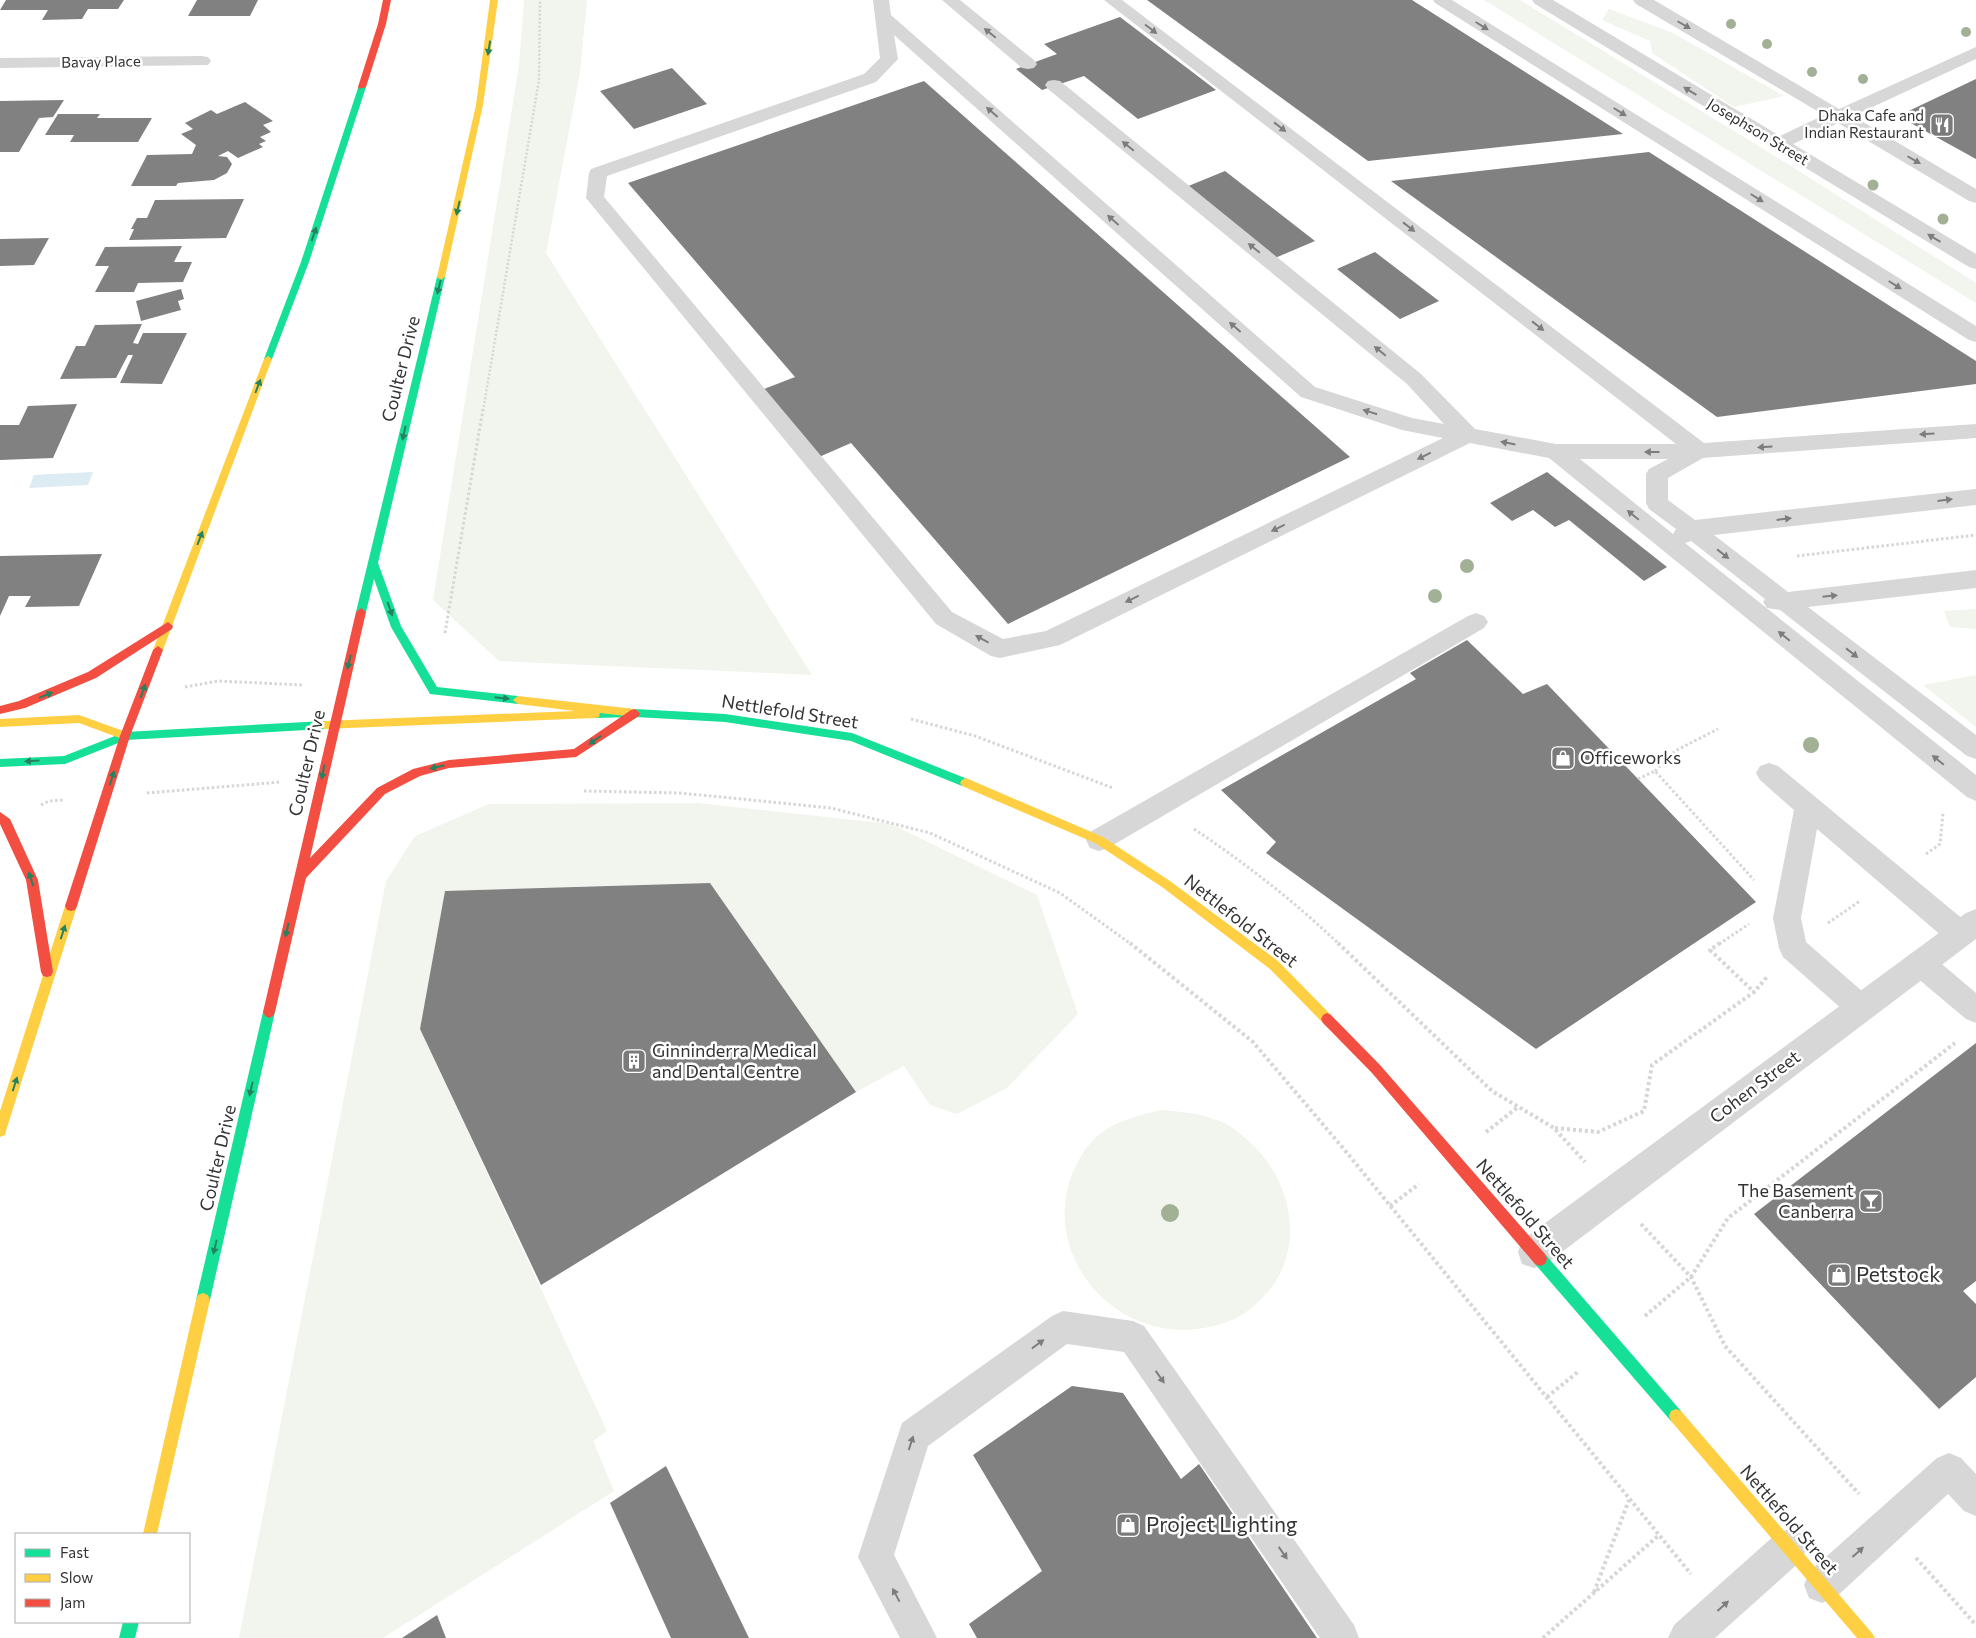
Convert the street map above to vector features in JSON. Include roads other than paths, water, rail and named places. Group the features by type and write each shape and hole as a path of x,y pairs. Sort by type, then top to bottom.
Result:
{"main road":[{"path":"0,1131 126,736 304,262 348,133 382,24 387,0"},
{"name":"Coulter Drive","path":"150,1533 334,724 476,131 491,34 494,0"},
{"path":"373,563 396,627 434,691 635,713"},
{"path":"0,710 21,705 92,675 168,626"},
{"path":"299,877 381,791 416,772 449,764 576,753 635,713"},
{"name":"Nettlefold Street","path":"126,736 334,724 635,713 725,718 852,737 958,778 1058,820 1099,840 1166,884 1274,966 1376,1069 1867,1638"},
{"path":"0,723 79,719 126,736"},
{"path":"0,763 65,760 126,736"},
{"path":"0,817 6,822 32,880 48,979"},
{"path":"127,1638 130,1623"}],"street":[{"path":"1642,0 1976,197"},
{"name":"Josephson Street","path":"1545,1 1976,263"},
{"path":"1778,144 1976,52"},
{"name":"Bavay Place","path":"0,63 202,61"},
{"name":"Cohen Street","path":"1534,1252 1968,928"},
{"path":"1687,1638 1789,1547"}],"lane":[{"path":"950,0 1028,64"},
{"path":"1112,0 1275,123 1700,452"},
{"path":"1440,0 1976,336"},
{"path":"883,9 1308,392 1410,425 1556,452 1700,452 1976,431"},
{"path":"883,9 890,59 870,78 598,173 595,198 944,618 1000,649 1051,638 1468,435"},
{"path":"1054,85 1414,380 1468,435"},
{"path":"1556,452 1976,790"},
{"path":"1700,452 1657,474 1657,502 1976,749"},
{"path":"1671,545 1691,529 1976,497"},
{"path":"1747,606 1976,579"},
{"path":"1099,840 1476,622"},
{"path":"1769,773 1808,806 1968,928"},
{"path":"1808,806 1788,918 1793,948 1861,1008"},
{"path":"1920,963 1976,1010"},
{"path":"919,1638 876,1557 914,1435 1063,1327 1133,1336 1341,1638"},
{"path":"1822,1585 1949,1470 1976,1499"}],"place":[{"name":"Dhaka Cafe and Indian Restaurant","path":"1942,125"},
{"name":"Officeworks","path":"1563,758"},
{"name":"Ginninderra Medical and Dental Centre","path":"634,1061"},
{"name":"The Basement Canberra","path":"1871,1201"},
{"name":"Petstock","path":"1839,1275"},
{"name":"Project Lighting","path":"1128,1525"}]}
